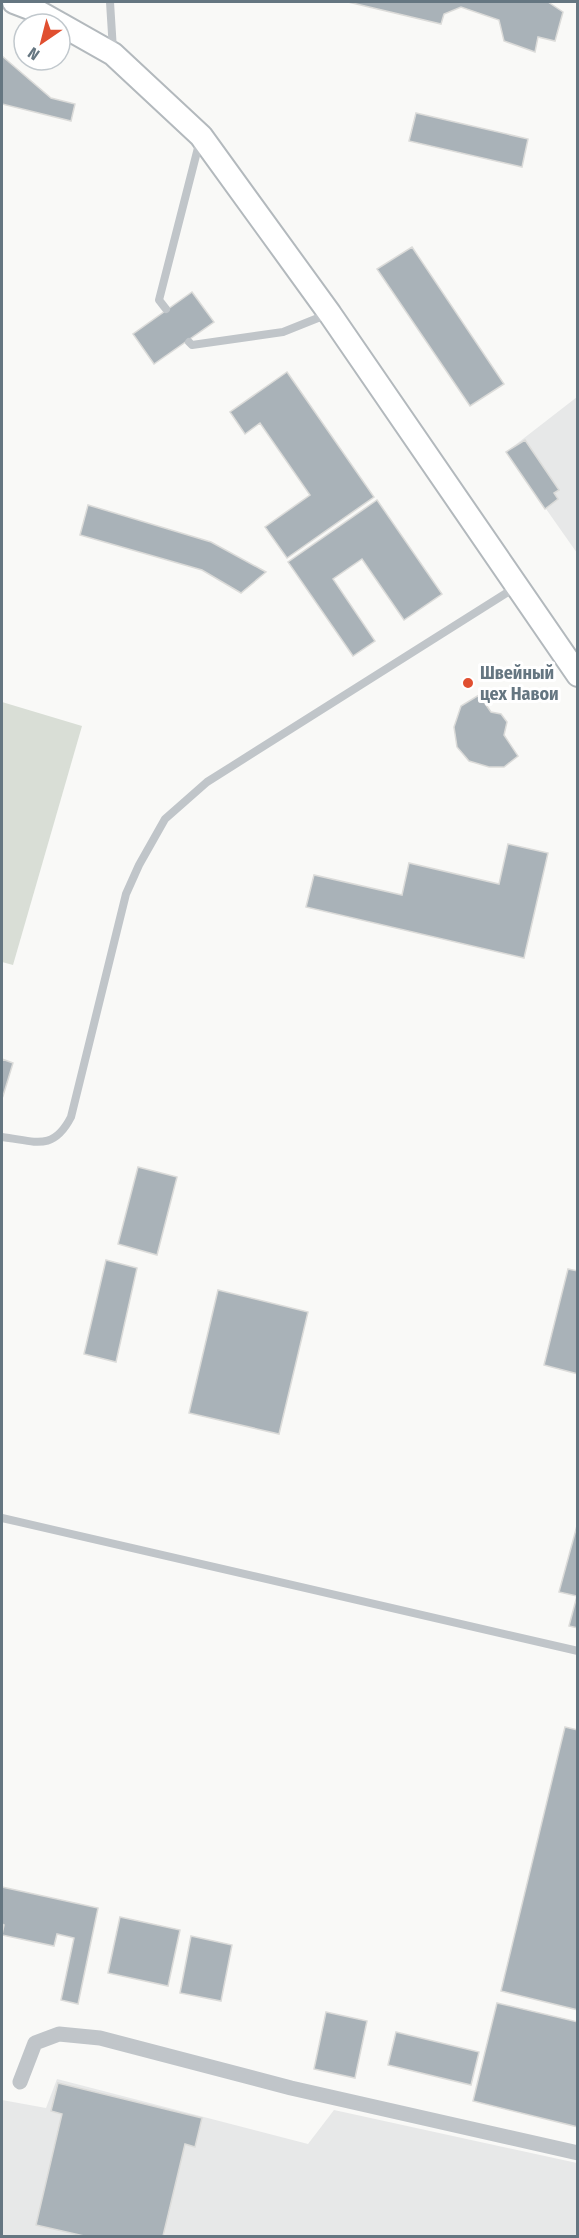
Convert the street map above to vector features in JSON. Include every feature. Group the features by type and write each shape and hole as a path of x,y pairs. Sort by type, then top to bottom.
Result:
{"street":[{"path":"72,31 113,54 201,136 330,314 578,675"},
{"path":"20,2082 35,2043 59,2034 100,2038 291,2088 578,2153"}],"lane":[{"path":"110,2 113,54"},
{"path":"166,309 159,300 201,136"},
{"path":"189,342 192,345 283,332 330,314"},
{"path":"2,1137 45,1143 63,1132 71,1117 126,894 139,865 165,819 207,782 517,587"},
{"path":"2,1518 578,1652"}],"shaded area":[{"path":"577,397 577,553 506,452"},
{"path":"2,702 82,726 13,965 2,962"},
{"path":"57,2079 308,2144 334,2110 577,2163 577,2236 2,2236 2,2100 46,2108"}],"building":[{"path":"348,2 548,2 563,12 555,41 538,37 535,52 504,41 499,20 461,7 444,14 441,24"},
{"path":"2,56 12,65 12,72 21,72 51,98 75,104 71,121 2,104"},
{"path":"416,113 528,139 522,167 409,141"},
{"path":"412,247 504,384 470,406 377,269"},
{"path":"192,292 214,322 154,364 133,334"},
{"path":"287,372 374,497 287,558 265,527 310,495 260,423 245,434 230,412"},
{"path":"525,440 559,490 554,493 558,499 545,509 506,452"},
{"path":"377,500 442,594 404,620 362,559 333,579 375,641 353,656 288,562"},
{"path":"88,505 211,542 266,572 241,593 202,570 80,535"},
{"path":"479,695 491,712 501,714 507,722 504,735 518,756 504,767 489,767 469,761 457,747 454,727 461,706"},
{"path":"508,844 548,853 524,958 306,907 314,875 402,895 409,863 499,884"},
{"path":"2,1059 13,1063 3,1096 2,1095"},
{"path":"138,1167 177,1177 157,1255 118,1244"},
{"path":"106,1260 137,1268 116,1362 84,1354"},
{"path":"568,1269 578,1271 578,1374 544,1365"},
{"path":"218,1290 308,1312 279,1434 189,1413"},
{"path":"578,1522 578,1628 569,1626 577,1596 559,1592"},
{"path":"565,1727 578,1730 578,2010 501,1991"},
{"path":"2,1887 98,1908 78,2004 61,2000 74,1938 57,1934 54,1946 2,1935 4,1925 2,1924"},
{"path":"120,1917 180,1930 168,1986 108,1973"},
{"path":"191,1936 232,1945 221,2001 180,1993"},
{"path":"497,2003 578,2022 578,2127 473,2101"},
{"path":"326,2012 367,2021 355,2078 314,2069"},
{"path":"396,2032 479,2052 471,2085 388,2065"},
{"path":"58,2083 202,2118 195,2147 185,2144 163,2236 84,2236 36,2225 62,2114 51,2111"}],"place":[{"name":"Швейный цех Навои","path":"468,683"}]}
